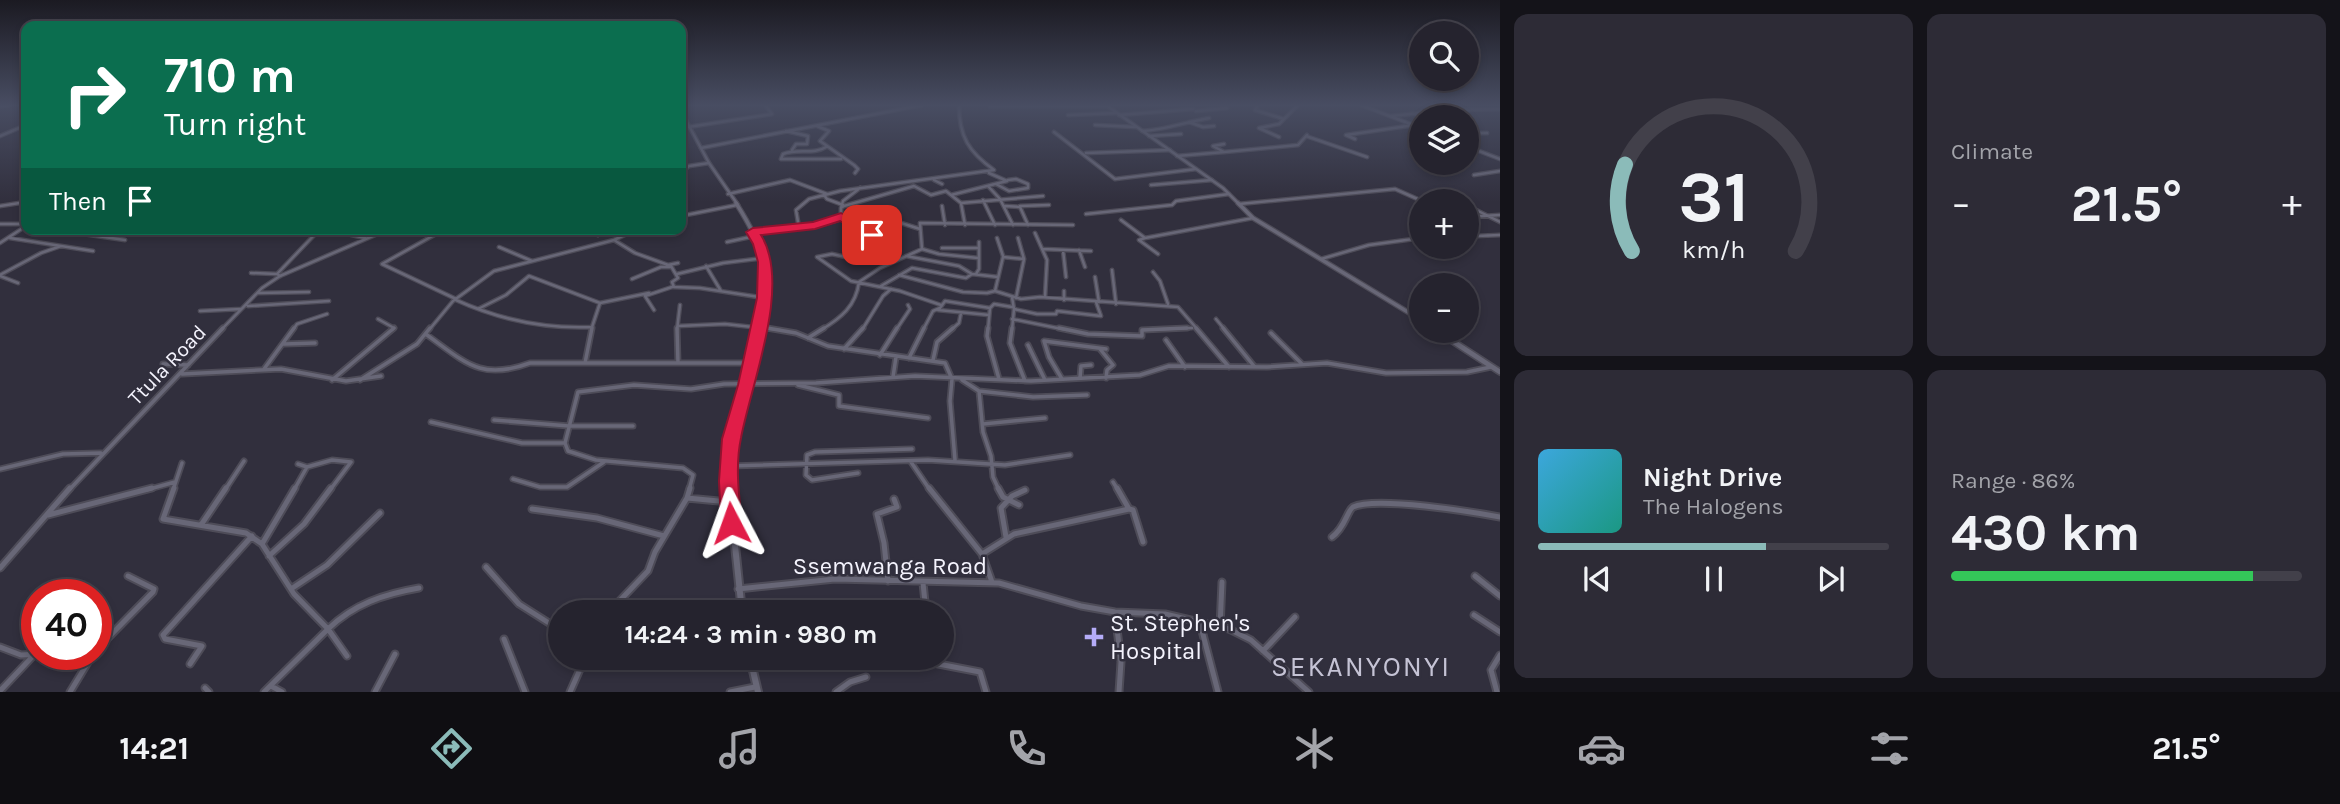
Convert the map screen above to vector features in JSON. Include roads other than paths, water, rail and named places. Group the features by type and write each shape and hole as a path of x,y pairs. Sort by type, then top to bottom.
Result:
{"street":[{"path":"694,137 728,194 738,205 764,258 765,298 747,385 734,426 729,466 729,502 740,600"},
{"path":"700,148 754,137"},
{"path":"808,137 807,144 796,144 790,153 783,154 782,160 841,159"},
{"path":"822,137 820,139 826,147 857,167 855,173"},
{"path":"799,228 796,210 809,199 860,188 995,169 978,161 965,137"},
{"path":"1061,137 1118,179 1196,169"},
{"path":"1151,137 1212,180 1253,218 1409,313"},
{"path":"1177,156 1298,145 1305,137"},
{"path":"1313,137 1367,157"},
{"path":"1351,137 1355,139"},
{"path":"1224,144 1213,146 1224,152"},
{"path":"792,150 820,151 826,147"},
{"path":"1083,153 1170,150"},
{"path":"1479,151 1500,159"},
{"path":"686,168 709,163"},
{"path":"1479,174 1500,171"},
{"path":"987,172 1007,180"},
{"path":"951,195 1014,178 1028,184 1028,188 1009,191 996,184"},
{"path":"932,179 942,184"},
{"path":"728,194 790,180 826,195 827,200 842,206 914,186 930,195 943,191 951,195 961,203 965,225"},
{"path":"1151,185 1212,180"},
{"path":"988,186 1005,206 1013,225"},
{"path":"841,217 843,201 860,188"},
{"path":"1239,204 1395,190 1409,196"},
{"path":"1086,214 1172,205 1176,201 1229,194"},
{"path":"961,203 1043,196"},
{"path":"983,200 995,225"},
{"path":"0,206 21,203"},
{"path":"686,215 738,205"},
{"path":"1005,206 1049,205"},
{"path":"943,206 945,225"},
{"path":"1018,206 1028,225"},
{"path":"1479,212 1500,222"},
{"path":"1479,216 1500,215"},
{"path":"727,242 841,217 881,243 855,259 839,253 817,257 838,273 859,282 942,305"},
{"path":"1158,254 1139,240 1253,218"},
{"path":"1121,220 1145,238"},
{"path":"922,249 921,222 945,225 1073,225"},
{"path":"901,223 920,229"},
{"path":"0,224 21,227"},
{"path":"0,241 21,230"},
{"path":"1035,233 1047,260 1045,297"},
{"path":"90,235 125,240"},
{"path":"251,272 279,275 315,235"},
{"path":"351,235 367,239"},
{"name":"Ttula Road","path":"0,568 101,453 258,293 279,275 376,235"},
{"path":"434,235 382,264 478,309 523,324 592,327"},
{"path":"360,380 427,335 456,299 494,271 624,235"},
{"path":"868,237 872,235"},
{"path":"1479,236 1500,235"},
{"path":"1018,237 1024,259 1014,297 1010,343 1024,381"},
{"path":"995,290 1003,257 997,238"},
{"path":"8,239 93,251"},
{"path":"1321,258 1369,244 1409,239"},
{"path":"614,240 638,254 662,259 677,274"},
{"path":"881,287 915,267 966,278 974,274 979,245 942,248"},
{"path":"0,275 41,253 61,246"},
{"path":"499,247 533,261"},
{"path":"859,282 904,256 922,249 939,254 978,258"},
{"path":"1042,249 1091,251"},
{"path":"1063,250 1066,277"},
{"path":"1079,250 1085,267"},
{"path":"904,256 959,266 974,274 998,276"},
{"path":"1003,257 1024,259"},
{"path":"677,274 706,266 764,258"},
{"path":"632,278 678,263"},
{"path":"706,266 721,291"},
{"path":"1112,270 1116,304"},
{"path":"1153,272 1160,281 1168,304"},
{"path":"674,287 672,282 678,278 677,274"},
{"path":"0,275 18,282"},
{"path":"899,275 972,293 985,294 995,290 1014,297 1045,297 1116,304 1168,304 1182,309 1193,328 1229,367"},
{"path":"478,309 506,295 529,276 600,303 674,287 765,298"},
{"path":"999,379 987,336 990,308 994,304 1037,314 1056,314 1057,311 1101,316 1095,277"},
{"path":"808,338 848,310 858,292 859,282"},
{"path":"844,349 868,323 880,306 882,298 891,289"},
{"path":"1064,291 1064,300"},
{"path":"258,293 309,292"},
{"path":"649,293 645,298 654,310"},
{"path":"200,312 271,302 276,297"},
{"path":"246,306 330,301"},
{"path":"909,358 933,311 942,305 949,301 990,308"},
{"path":"585,363 600,303"},
{"path":"680,305 677,363 680,363"},
{"path":"880,355 910,309 908,305"},
{"path":"936,309 989,315"},
{"path":"932,361 937,342 959,323 961,313"},
{"path":"264,369 297,324 327,314"},
{"path":"332,380 394,328 377,319"},
{"path":"1012,319 1109,337 1142,336 1142,330 1193,328"},
{"path":"1216,319 1254,366"},
{"path":"678,326 725,324 783,330 844,349 947,364 952,379 950,401 955,460"},
{"path":"1271,333 1302,365"},
{"path":"427,335 466,364 505,372 530,363 751,363"},
{"path":"1166,340 1185,366"},
{"path":"1062,379 1049,357 1044,341 1103,349 1114,365 1107,370 1106,378"},
{"path":"284,344 315,343"},
{"path":"1455,343 1500,372"},
{"path":"1028,345 1045,380"},
{"path":"893,377 896,357"},
{"path":"163,364 190,364"},
{"path":"1079,379 1081,366 1091,365"},
{"path":"620,600 648,571 664,536 687,498 693,474 688,470 606,461 571,453 565,443 578,392 634,385 676,390 724,384 813,383 893,377 1024,381 1106,378 1139,375 1162,367 1185,366 1346,365 1386,373 1467,372 1492,367"},
{"path":"180,374 289,369 332,380 360,380 380,376"},
{"path":"960,379 979,391 1032,397 1087,395"},
{"path":"793,383 839,395 839,406 928,418"},
{"path":"809,388 813,383"},
{"path":"979,391 991,465 998,489 1007,501 1019,505"},
{"path":"984,424 1045,418"},
{"path":"494,420 569,426 633,426"},
{"path":"431,422 522,443 565,443"},
{"path":"858,473 812,480 806,475 804,465 807,455 815,452 912,449"},
{"path":"0,469 75,453 101,453"},
{"path":"729,466 955,460 991,465 1070,455"},
{"path":"269,556 304,524 351,462 332,460 307,467 298,464"},
{"path":"201,525 244,461"},
{"path":"513,479 540,487 567,486 606,461"},
{"path":"909,461 943,510 982,554 992,582"},
{"path":"182,463 163,519 252,536 262,544 291,589 328,628 347,656"},
{"path":"262,544 307,467"},
{"path":"46,515 175,482"},
{"path":"1113,482 1128,503 1129,509"},
{"path":"1006,537 1001,508 1025,490"},
{"path":"687,498 729,502"},
{"path":"888,581 884,543 877,514 897,507 894,499"},
{"path":"1332,537 1343,529 1349,511 1354,507 1369,504 1451,508 1500,517"},
{"path":"532,509 597,518 664,536"},
{"path":"982,554 995,549 1006,537 1110,511 1129,509 1133,510 1143,542"},
{"path":"291,589 327,565 380,513"},
{"path":"190,664 202,646 165,639 163,635 252,536"},
{"path":"486,567 519,604 548,622"},
{"path":"112,629 154,589 128,576"},
{"path":"1475,576 1500,596"},
{"name":"Ssemwanga Road","path":"738,589 819,580 992,582 1115,612 1166,614 1238,632 1264,651 1309,692"},
{"path":"923,582 925,600"},
{"path":"1220,627 1222,582"},
{"path":"264,692 328,628 360,603 419,587"},
{"path":"1115,612 1121,662 1119,692"},
{"path":"1474,615 1500,632"},
{"path":"1264,651 1295,617"},
{"path":"1200,622 1218,692"},
{"path":"504,639 525,692"},
{"path":"0,647 21,655"},
{"path":"375,692 395,654"},
{"path":"1497,692 1491,670 1500,655"},
{"path":"954,667 980,672 986,692"},
{"path":"0,691 21,670"},
{"path":"70,692 83,670"},
{"path":"570,692 580,670"},
{"path":"730,692 758,690 753,670"},
{"path":"836,692 850,682 866,677"},
{"path":"271,686 282,692"}],"place":[{"name":"St. Stephen's Hospital","path":"1094,637"}],"district":[{"name":"SEKANYONYI","path":"1361,666"}]}
